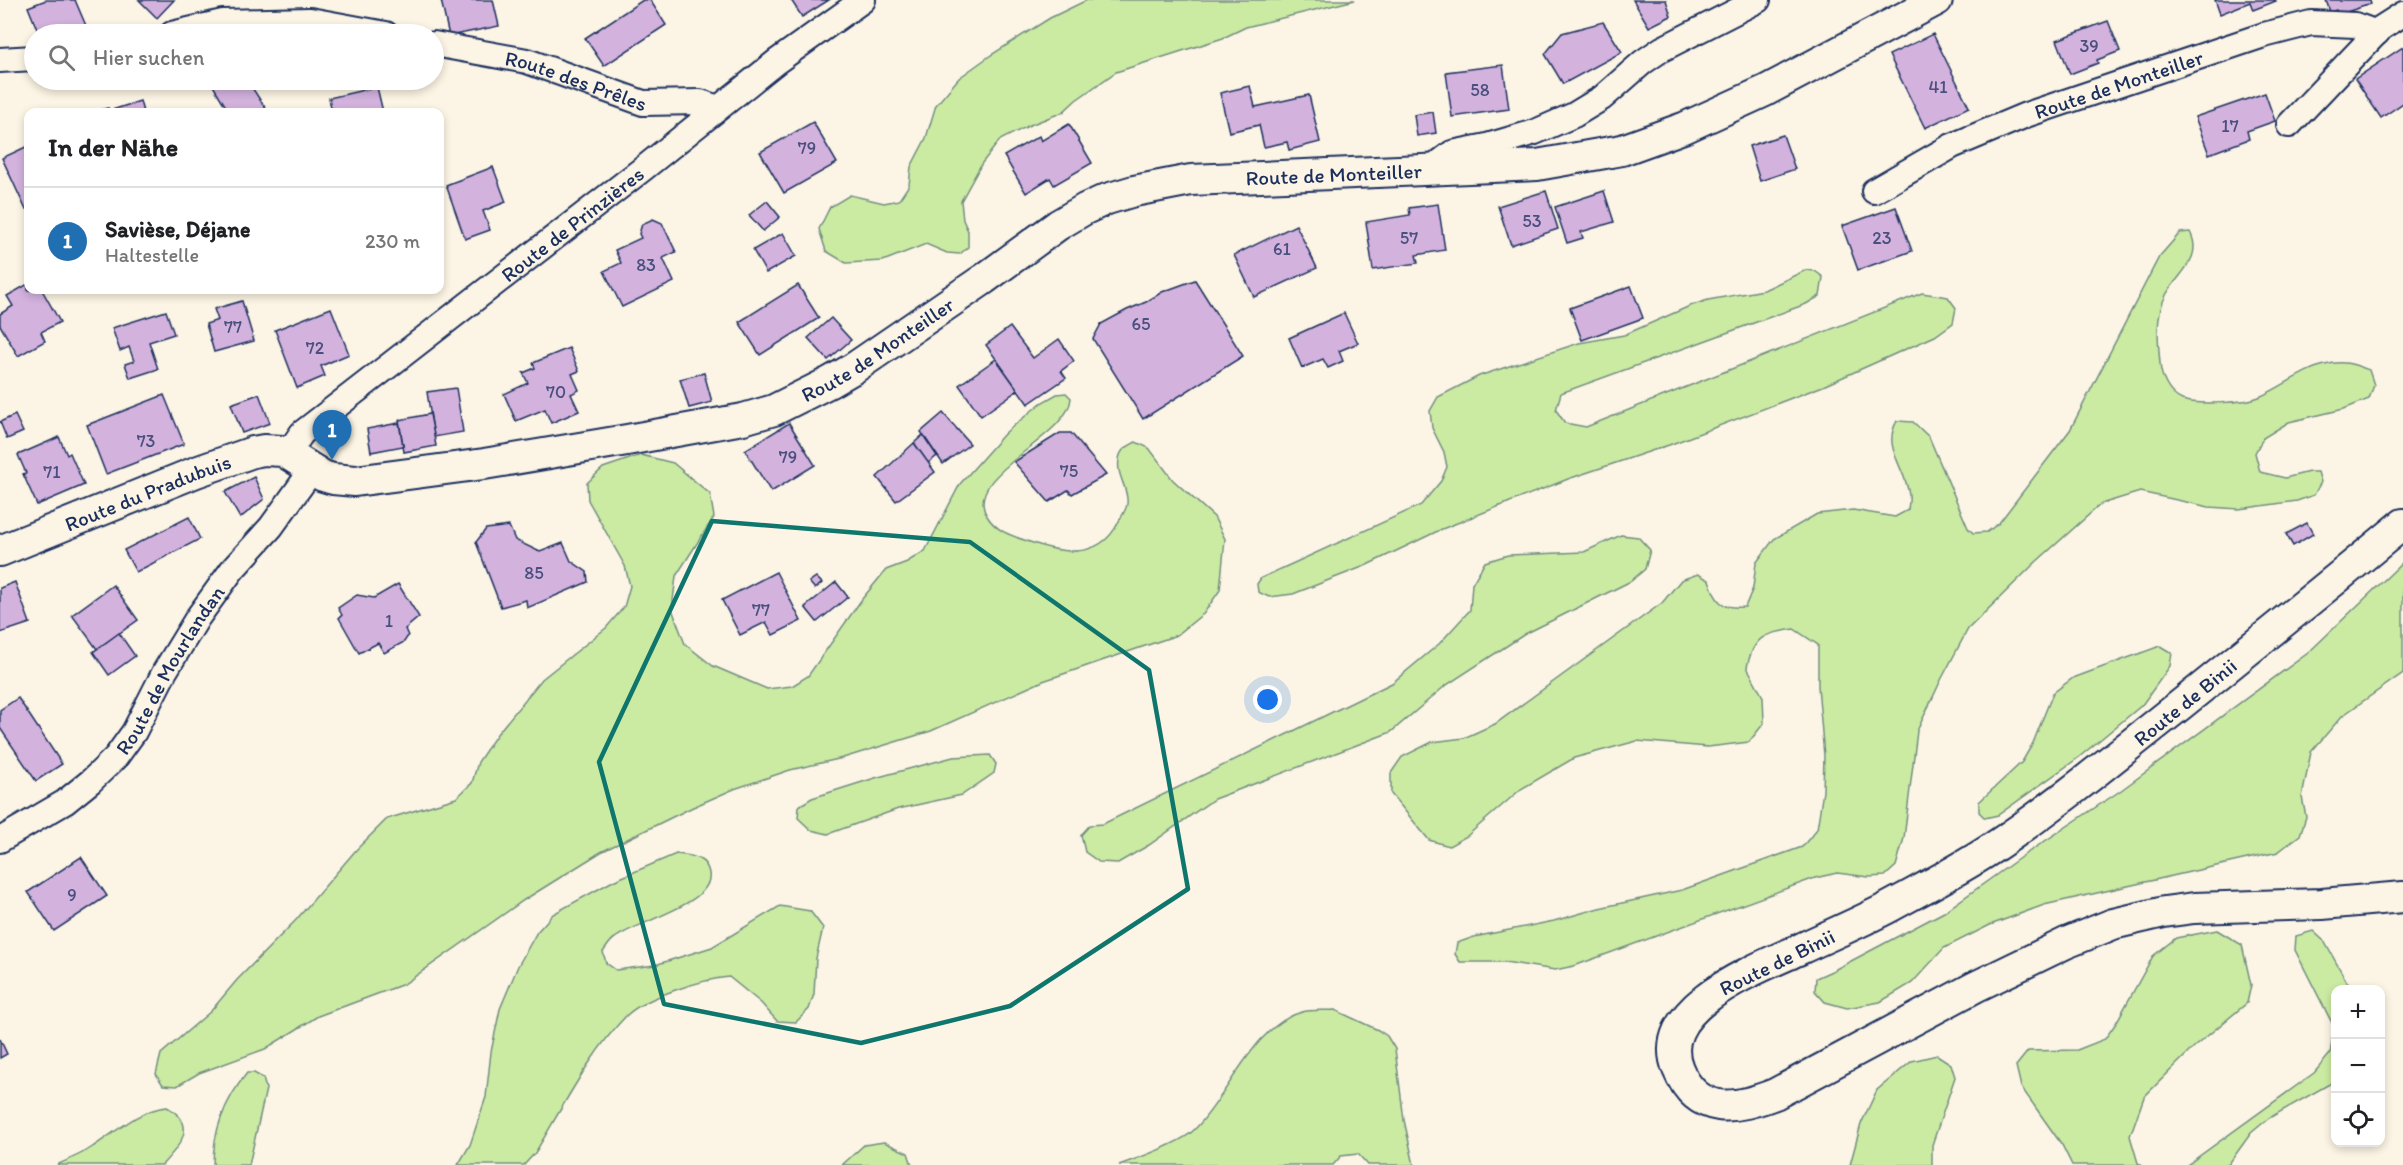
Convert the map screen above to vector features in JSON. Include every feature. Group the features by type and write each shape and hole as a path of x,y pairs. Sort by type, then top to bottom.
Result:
{"street":[{"name":"Route de Prinzières","path":"299,460 302,433 803,42 863,0"},
{"name":"Route de Monteiller","path":"1438,169 1440,162 1452,153 1518,138 1550,127 1574,115 1602,98 1643,62 1662,49 1758,0"},
{"name":"Route de Monteiller","path":"299,460 333,479 369,480 484,464 751,417 791,402 854,368 1058,225 1107,199 1160,184 1191,180 1559,163 1640,145 1765,91 1937,0"},
{"path":"2289,125 2377,33 2403,14"},
{"path":"211,24 223,21 310,20 332,24"},
{"name":"Route de Monteiller","path":"1874,191 1952,146 2026,115 2264,35 2311,23 2355,25 2377,33"},
{"name":"Route des Prêles","path":"444,46 527,61 643,102 700,102 718,108"},
{"path":"0,60 24,59"},
{"name":"Route du Pradubuis","path":"0,551 242,455 264,450 299,460"},
{"name":"Route de Mourlandan","path":"0,840 65,802 98,776 116,757 134,732 165,671 198,616 232,570 271,527 299,460"},
{"name":"Route de Binii","path":"2403,524 2095,774 1989,850 1883,910 1747,972 1720,988 1694,1010 1677,1035 1674,1050 1676,1065 1683,1080 1702,1099 1714,1105 1730,1107 1749,1104 1775,1094 1975,987 2066,943 2113,924 2164,912 2194,908 2334,903 2403,897"}],"highlighted area":[{"path":"712,521 970,542 1149,670 1188,889 1010,1006 861,1043 664,1004 599,762"}],"green space":[{"path":"1087,0 1355,0 1246,27 1223,38 1116,72 1063,112 1000,140 982,163 961,201 963,220 968,231 968,247 960,254 947,253 926,244 883,261 846,263 826,251 819,229 830,207 850,195 884,203 899,200 909,185 911,167 926,138 936,105 959,78 1050,18"},
{"path":"2190,232 2194,250 2192,258 2166,295 2160,311 2158,329 2162,374 2173,394 2189,402 2243,401 2259,397 2316,367 2348,363 2369,370 2374,385 2369,399 2344,409 2289,422 2263,438 2255,453 2260,472 2285,478 2318,472 2321,482 2314,495 2297,501 2239,509 2209,507 2140,492 2101,504 2036,562 1968,629 1917,731 1904,838 1896,866 1885,876 1869,877 1837,873 1815,878 1574,966 1555,970 1505,962 1460,962 1455,954 1457,943 1474,937 1554,921 1599,908 1682,890 1802,847 1817,829 1823,791 1824,756 1818,686 1818,645 1794,629 1768,635 1757,642 1747,667 1763,697 1764,723 1749,742 1708,747 1637,741 1574,758 1521,789 1467,836 1449,846 1429,840 1391,794 1391,773 1402,757 1432,742 1464,738 1495,724 1662,603 1681,580 1698,574 1709,580 1717,599 1725,605 1745,607 1753,588 1756,563 1774,539 1817,514 1853,510 1895,517 1908,510 1907,486 1893,449 1893,431 1897,421 1913,422 1929,437 1968,528 1973,533 1987,532 1999,523 2070,430 2159,257 2180,233"},
{"path":"1806,270 1815,271 1823,277 1820,296 1806,304 1561,393 1556,410 1565,423 1586,427 1922,293 1948,297 1956,308 1953,323 1935,336 1823,386 1669,445 1568,479 1442,529 1365,566 1293,594 1269,597 1258,592 1257,584 1261,578 1421,505 1441,481 1447,467 1444,452 1432,428 1430,411 1438,397 1479,376 1579,343 1624,335 1708,300 1764,290"},
{"path":"1066,393 1071,398 1066,413 989,485 983,501 987,516 996,527 1007,534 1045,547 1070,551 1093,547 1103,542 1112,533 1126,506 1127,498 1119,466 1121,453 1136,442 1149,448 1173,480 1214,517 1225,539 1220,590 1204,613 1177,635 1043,681 931,731 843,758 790,770 734,789 693,807 601,852 524,900 404,984 318,1016 265,1049 199,1073 177,1086 163,1085 156,1074 161,1054 211,1011 237,980 296,920 356,850 387,819 456,798 472,783 478,762 497,734 542,679 606,628 624,607 630,586 625,566 588,500 587,483 603,468 641,455 673,463 710,494 714,517 676,576 672,609 685,644 713,666 767,689 792,686 808,676 862,599 886,570 907,562 925,551 960,484 1005,433 1041,403 1057,394"},
{"path":"1621,535 1638,537 1650,550 1645,569 1631,581 1525,634 1445,686 1391,732 1214,799 1149,845 1118,863 1099,862 1085,852 1081,835 1090,825 1103,824 1392,683 1439,644 1470,610 1472,584 1485,562 1508,555 1584,552"},
{"path":"2403,562 2403,673 2342,716 2311,752 2302,797 2306,817 2300,835 2278,852 2044,905 1990,925 1944,948 1912,983 1880,1002 1847,1008 1825,1002 1815,991 1816,978 1944,912 2120,791 2308,653"},
{"path":"2160,646 2172,653 2170,666 2142,705 2078,758 1998,815 1985,818 1979,812 1979,802 2022,762 2033,743 2053,693 2073,678"},
{"path":"990,755 996,764 994,773 962,795 898,809 828,834 811,830 798,818 799,806 812,798 953,757"},
{"path":"676,854 697,858 705,863 709,873 708,884 700,894 687,903 613,939 603,952 606,963 616,970 655,965 712,947 780,906 810,911 823,928 816,958 814,994 809,1009 796,1022 777,1021 761,1003 729,977 690,985 647,1002 627,1015 613,1030 577,1081 535,1153 524,1165 458,1165 470,1145 486,1097 491,1052 500,1009 518,966 537,932 553,914 613,881"},
{"path":"2217,930 2242,945 2251,985 2247,1003 2194,1047 2144,1097 2130,1136 2138,1163 2141,1165 2072,1165 2062,1145 2021,1087 2016,1066 2028,1051 2077,1050 2105,1039 2153,956 2176,938"},
{"path":"2313,931 2324,941 2349,985 2331,985 2331,1021 2295,950 2296,936"},
{"path":"1335,1010 1378,1030 1387,1036 1395,1049 1404,1120 1414,1165 1368,1165 1358,1154 1341,1156 1333,1165 1119,1165 1170,1145 1194,1130 1207,1116 1255,1047 1284,1020 1306,1011"},
{"path":"2331,1047 2331,1083 2269,1118 2251,1133 2228,1165 2187,1165 2314,1073 2330,1054"},
{"path":"1937,1055 1951,1064 1955,1077 1932,1145 1932,1165 1850,1165 1861,1124 1877,1090 1912,1061"},
{"path":"247,1073 254,1073 263,1078 266,1089 249,1165 213,1165 215,1140 222,1116 232,1094"},
{"path":"167,1107 177,1114 184,1128 180,1143 162,1165 57,1165 90,1149 138,1116"},
{"path":"884,1142 908,1153 912,1165 842,1165 864,1145"}],"building":[{"path":"46,0 75,0 85,24 35,24 28,7"},
{"path":"139,0 174,0 157,18"},
{"path":"441,0 493,0 499,26 449,36"},
{"path":"643,0 650,0 666,25 604,66 585,38"},
{"path":"791,0 829,0 802,17"},
{"path":"1633,0 1666,0 1671,16 1649,27"},
{"path":"2215,0 2276,1 2253,10 2250,2 2220,14"},
{"path":"2326,0 2370,0 2371,4 2337,15 2336,10 2330,12"},
{"path":"2108,21 2120,51 2070,74 2057,40"},
{"path":"1603,22 1622,52 1563,84 1545,54 1562,33"},
{"path":"1933,34 1969,107 1925,128 1889,55"},
{"path":"2403,47 2403,103 2381,118 2355,79"},
{"path":"1503,65 1509,109 1452,117 1446,72"},
{"path":"1250,86 1255,107 1309,95 1320,142 1289,150 1287,142 1264,147 1259,125 1229,132 1220,93"},
{"path":"216,90 254,90 265,108 227,108"},
{"path":"364,90 378,90 382,108 331,108 329,98"},
{"path":"2265,93 2275,121 2247,131 2249,139 2209,154 2195,117"},
{"path":"140,101 142,108 118,108"},
{"path":"1433,112 1436,133 1417,136 1414,115"},
{"path":"813,122 837,163 784,193 760,152"},
{"path":"1069,124 1092,163 1054,185 1050,178 1026,193 1004,156 1039,136 1041,141"},
{"path":"1783,135 1795,169 1760,181 1749,146"},
{"path":"24,148 24,206 2,158"},
{"path":"493,167 506,202 483,211 490,230 465,239 446,185"},
{"path":"1546,191 1558,229 1511,245 1498,206"},
{"path":"1604,191 1614,222 1581,232 1583,238 1567,243 1555,207"},
{"path":"767,201 780,217 763,231 749,215"},
{"path":"1438,204 1445,250 1416,255 1418,263 1373,270 1366,222 1410,215 1409,208"},
{"path":"1896,207 1912,251 1858,270 1842,226"},
{"path":"653,219 662,223 676,252 663,258 674,282 622,307 604,271 621,263 615,250 641,238 639,234 642,224"},
{"path":"1296,225 1317,268 1254,297 1234,255"},
{"path":"783,233 796,256 766,273 753,250"},
{"path":"1195,280 1243,356 1143,419 1093,339 1101,324 1162,292"},
{"path":"798,285 819,318 760,355 739,322"},
{"path":"24,286 24,294 44,294 60,322 41,332 45,341 18,356 0,325 0,314 13,306 7,296"},
{"path":"1631,286 1643,318 1582,340 1570,308"},
{"path":"242,301 254,341 214,352 206,324 218,320 214,309"},
{"path":"331,308 349,354 321,366 325,376 297,388 275,330"},
{"path":"166,311 174,334 149,342 158,369 130,378 125,364 134,361 129,347 120,351 112,328"},
{"path":"1344,313 1358,343 1339,351 1343,361 1328,368 1323,359 1302,368 1289,338"},
{"path":"831,318 851,340 828,360 808,338"},
{"path":"1010,327 1033,358 1059,339 1074,361 1061,371 1066,378 1028,404 986,345"},
{"path":"569,348 579,371 572,374 579,390 571,394 579,411 551,423 545,409 516,421 504,394 528,383 523,373 535,368 533,363"},
{"path":"996,359 1018,390 981,416 959,385"},
{"path":"704,373 712,402 689,408 680,379"},
{"path":"456,388 463,432 434,437 427,392"},
{"path":"259,394 270,423 242,433 231,404"},
{"path":"164,395 184,444 106,474 87,425"},
{"path":"943,413 970,444 943,464 921,432"},
{"path":"430,414 436,446 404,452 399,420"},
{"path":"15,415 23,432 7,439 0,422"},
{"path":"399,423 403,446 371,452 367,429"},
{"path":"789,423 815,465 771,492 745,450"},
{"path":"1060,433 1071,433 1106,475 1072,494 1068,490 1049,502 1014,462"},
{"path":"923,435 937,456 928,463 914,443"},
{"path":"59,437 67,455 70,453 84,485 37,505 23,474 26,473 18,455"},
{"path":"914,443 935,472 896,501 877,477"},
{"path":"254,477 264,499 240,518 225,492"},
{"path":"189,517 200,539 136,572 124,550"},
{"path":"2307,523 2313,534 2293,546 2286,534"},
{"path":"509,526 515,540 540,552 563,543 571,561 587,572 588,582 527,608 526,600 501,607 476,542 486,529"},
{"path":"776,572 801,621 773,635 766,622 740,635 722,600"},
{"path":"816,577 822,583 815,589 809,582"},
{"path":"15,582 30,623 0,633 0,588"},
{"path":"836,582 848,597 817,622 805,607"},
{"path":"398,584 419,617 405,629 408,636 404,642 384,653 378,643 359,653 339,618 342,615 338,608 357,595 374,598"},
{"path":"113,585 138,620 97,649 72,615"},
{"path":"119,633 135,656 109,675 93,652"},
{"path":"18,698 62,764 36,781 0,728 0,710"},
{"path":"81,857 107,896 54,931 28,892"},
{"path":"0,1039 7,1054 0,1058"}],"place":[{"name":"Savièse, Déjane","path":"332,460"}]}
